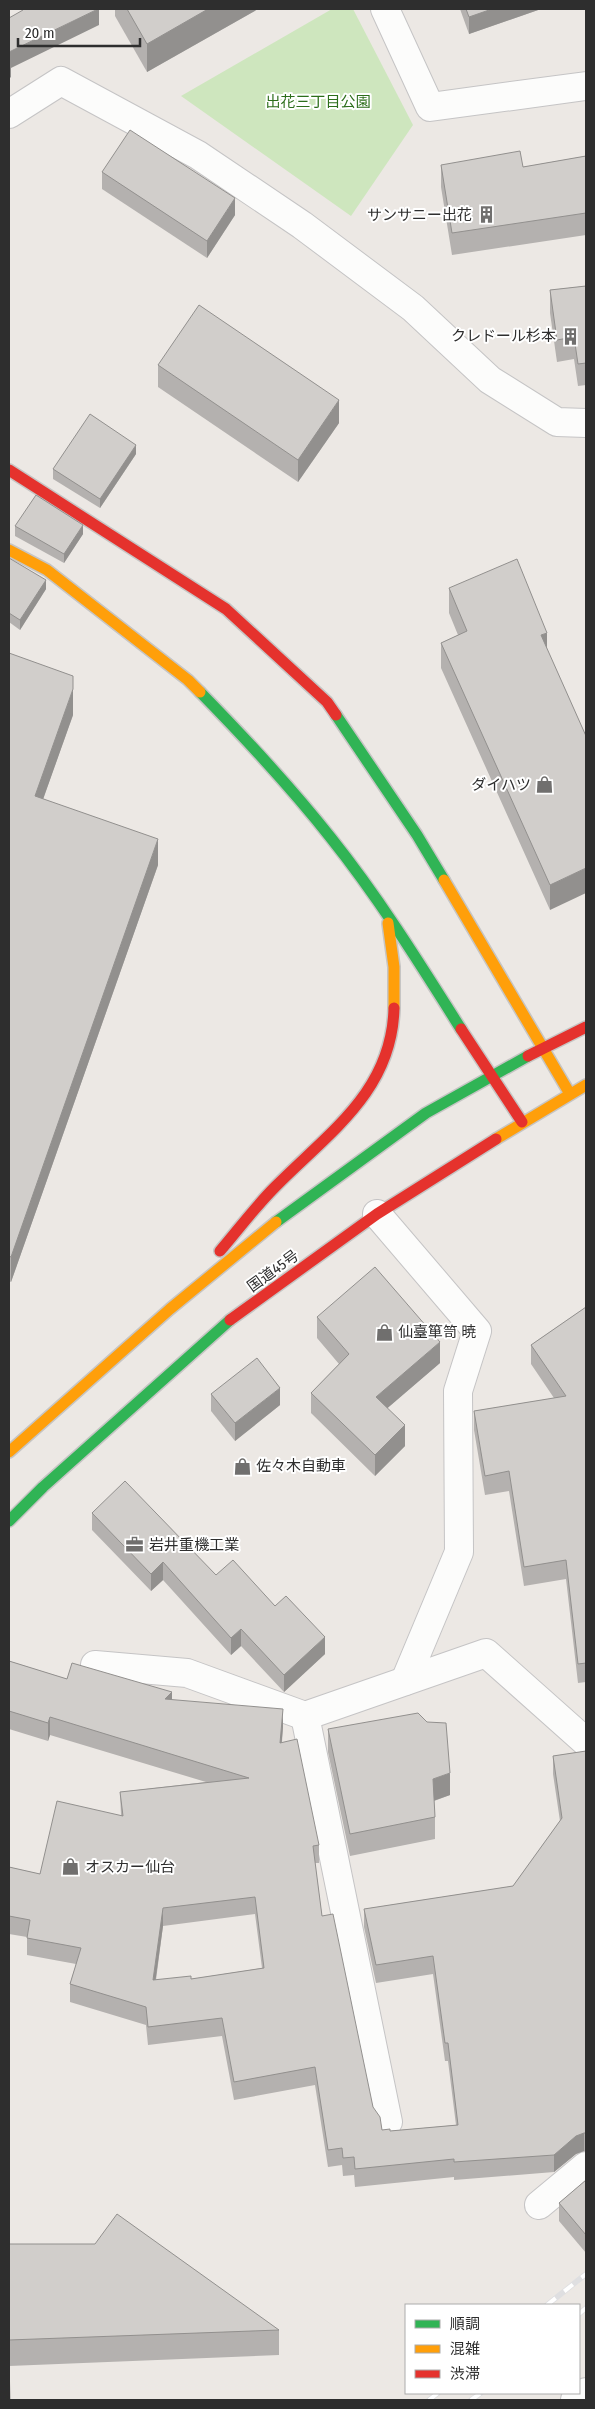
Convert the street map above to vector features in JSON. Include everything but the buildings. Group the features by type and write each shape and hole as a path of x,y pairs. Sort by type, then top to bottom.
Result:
{"highway":[{"path":"9,470 76,511 226,609 327,702 417,835 570,1094"},
{"path":"9,550 47,570 188,680 264,757 332,840 386,912 522,1122"},
{"path":"170,1309 282,1180 343,1122 367,1094 383,1066 395,1013 394,958 386,912"},
{"path":"9,1452 170,1309 293,1208 426,1113 543,1047 586,1027"},
{"name":"国道45号","path":"9,1522 43,1487 228,1322 377,1214 522,1122 586,1085"}],"street":[{"path":"385,9 430,107 586,86"},
{"path":"9,114 61,81 198,155 302,225 413,308 490,380 557,422 586,422"},
{"path":"377,1214 477,1332 458,1391 459,1552 405,1681"},
{"path":"95,1665 187,1673 305,1716 486,1653 586,1742"},
{"path":"305,1716 388,2122"},
{"path":"539,2205 586,2166"},
{"path":"575,2400 586,2392"}],"green space":[{"name":"出花三丁目公園","path":"332,9 353,9 413,125 351,216 181,96"}],"railway":[{"path":"548,2304 586,2274"},
{"path":"580,2313 586,2308"},
{"path":"429,2400 437,2394"},
{"path":"471,2400 480,2394"}],"traffic: fast":[{"path":"200,692 284,781 349,861 399,932 461,1029"},
{"path":"336,715 417,835 444,880"},
{"path":"276,1222 426,1113 528,1056"},
{"path":"9,1521 43,1487 230,1320"}],"traffic: slow":[{"path":"9,550 47,570 188,680 200,692"},
{"path":"444,880 570,1094"},
{"path":"388,923 394,967 394,1008"},
{"path":"496,1139 586,1085"},
{"path":"9,1452 170,1309 276,1222"}],"traffic: jam":[{"path":"9,470 226,609 327,702 336,715"},
{"path":"220,1251 268,1195 354,1109 382,1064 390,1038 394,1008"},
{"path":"528,1056 586,1027"},
{"path":"461,1029 522,1122"},
{"path":"230,1320 377,1214 496,1139"}],"place":[{"name":"サンサニー出花","path":"486,215"},
{"name":"クレドール杉本","path":"570,336"},
{"name":"ダイハツ","path":"545,785"},
{"name":"仙臺箪笥 暁","path":"384,1332"},
{"name":"佐々木自動車","path":"242,1466"},
{"name":"岩井重機工業","path":"135,1545"},
{"name":"オスカー仙台","path":"71,1867"}]}
